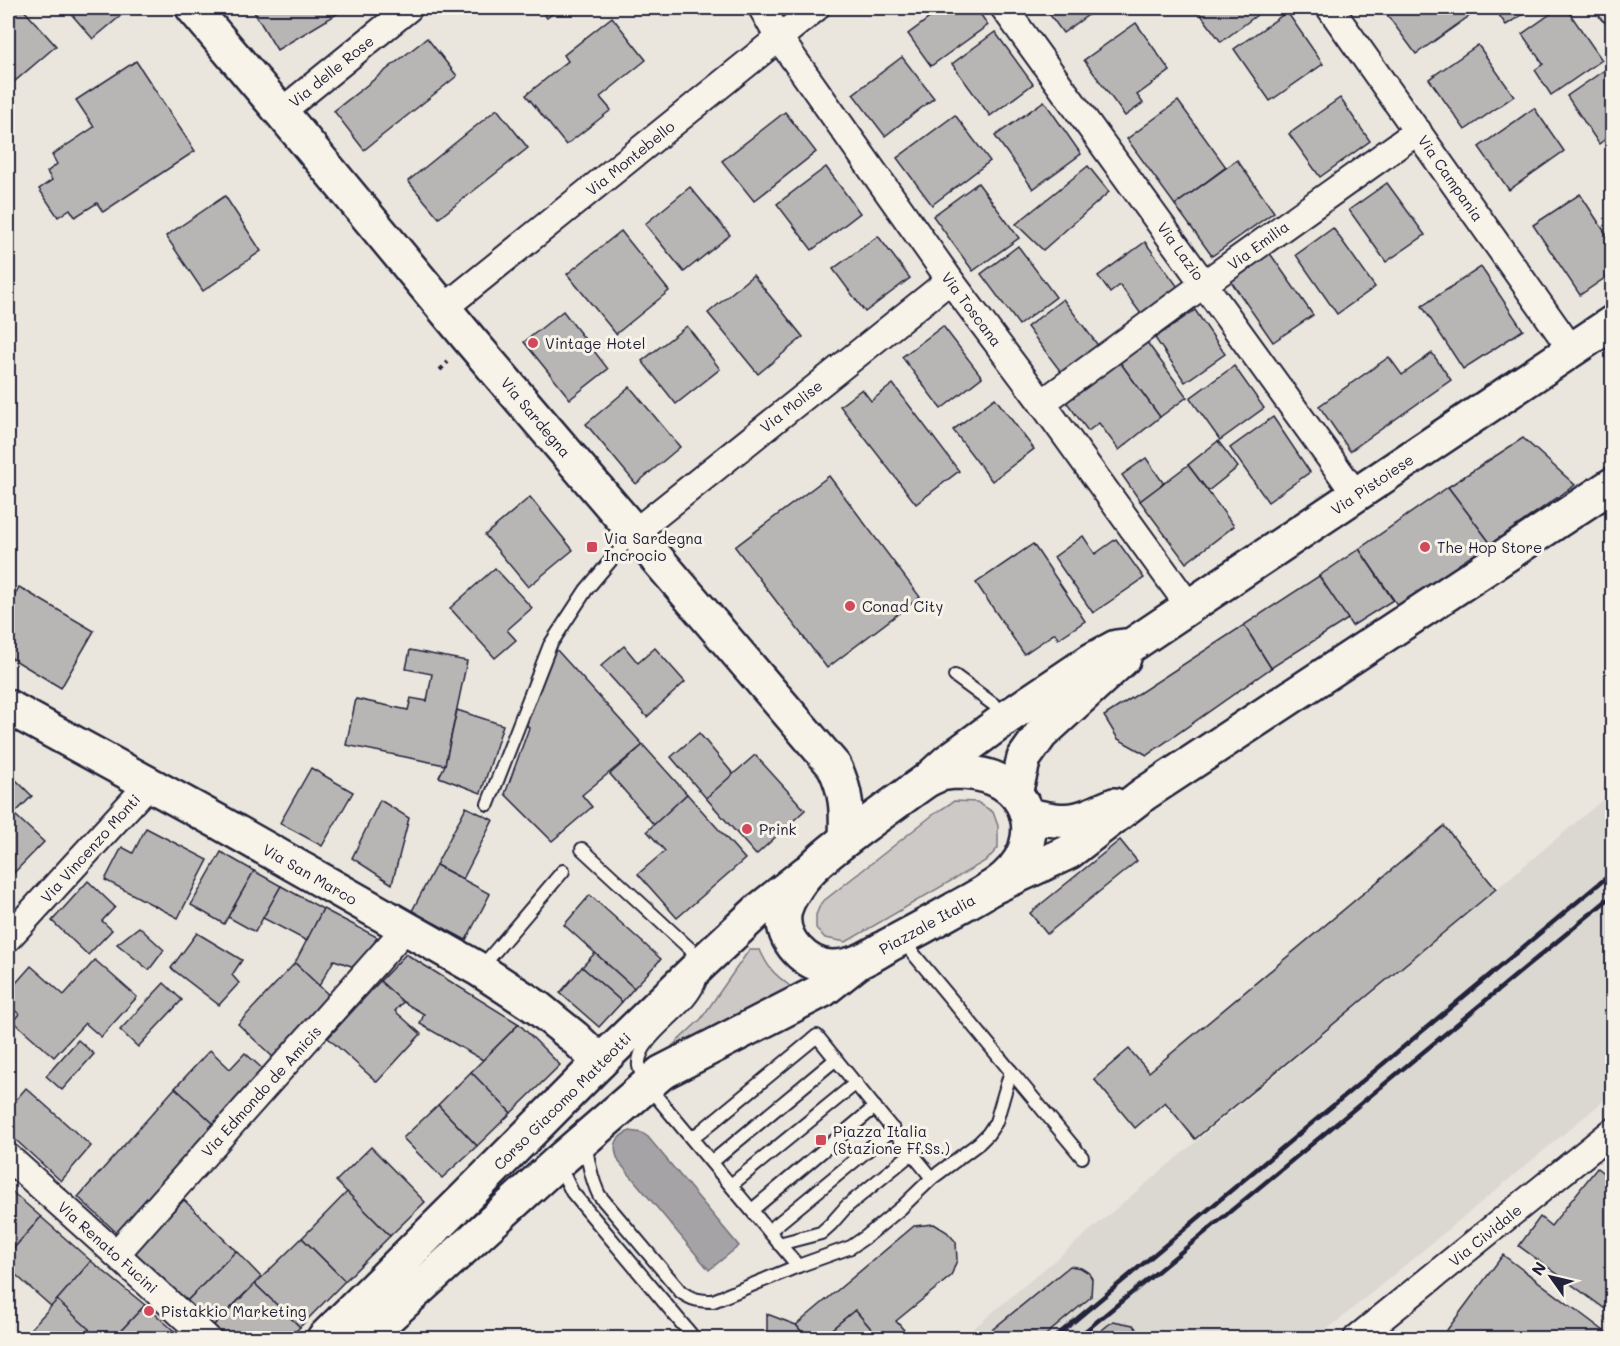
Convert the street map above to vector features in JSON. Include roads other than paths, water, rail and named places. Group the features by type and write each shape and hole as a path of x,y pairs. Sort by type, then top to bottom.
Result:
{"main road":[{"name":"Via Sardegna","path":"193,8 634,533 834,766 842,782 847,808 846,839"},
{"name":"Via Pistoiese","path":"1021,804 1024,758 1041,734 1124,659 1132,645 1612,323"},
{"path":"989,890 1069,852 1144,794 1612,485"},
{"name":"Via Pistoiese","path":"927,780 948,761 1009,716 1092,660 1116,647 1132,645"},
{"name":"Via San Marco","path":"8,707 217,820 480,970 538,1008 600,1062"},
{"path":"1009,716 1024,734 1026,741 1024,758"},
{"name":"Piazzale Italia","path":"969,772 984,774 1007,786 1021,804 1030,826 1024,856 1010,874 989,890 857,963 830,967 818,965 802,956 784,928 784,915 787,902 807,872 846,839 927,780 940,774 969,772"},
{"path":"1021,804 1060,820 1078,819 1144,794"},
{"name":"Corso Giacomo Matteotti","path":"324,1338 703,962 759,910 807,872"},
{"path":"365,1338 646,1084 674,1065 822,990 857,963"}],"street":[{"name":"Via delle Rose","path":"281,112 409,8"},
{"name":"Via Toscana","path":"762,8 779,38 950,280 1190,606"},
{"name":"Via Montebello","path":"444,308 816,8"},
{"name":"Via Lazio","path":"1005,8 1356,495"},
{"name":"Via Campania","path":"1330,8 1571,349"},
{"name":"Via Emilia","path":"1042,403 1418,131"},
{"name":"Via Molise","path":"634,533 950,280"},
{"name":"Via Vincenzo Monti","path":"8,938 149,784"},
{"name":"Via Edmondo de Amicis","path":"116,1254 406,928"},
{"name":"Via Cividale","path":"1357,1338 1612,1132"},
{"name":"Via Renato Fucini","path":"8,1157 207,1338"}],"lane":[{"path":"488,804 550,645 586,590 634,533"},
{"path":"955,676 1009,716"},
{"path":"582,849 703,962 700,983 693,996 643,1048 639,1067 646,1084 798,1266"},
{"path":"480,970 563,871"},
{"path":"901,939 1082,1157"},
{"path":"693,1138 818,1036 932,1178"},
{"path":"712,1162 836,1059"},
{"path":"585,1139 591,1174 599,1195 681,1292 690,1299 713,1301 851,1247 860,1241 901,1208 932,1178 979,1143 996,1122 1011,1071"},
{"path":"731,1185 856,1083"},
{"path":"752,1210 875,1107"},
{"path":"769,1231 893,1130"},
{"path":"779,1244 821,1233 846,1207 912,1153"},
{"path":"558,1162 572,1192 694,1338"},
{"path":"337,1338 366,1313 411,1266 467,1196"}],"railway":[{"path":"1054,1338 1612,873"},
{"path":"1077,1338 1612,896"}],"place":[{"name":"Vintage Hotel","path":"533,343"},
{"name":"Via Sardegna Incrocio","path":"592,547"},
{"name":"The Hop Store","path":"1425,547"},
{"name":"Conad City","path":"850,606"},
{"name":"Prink","path":"747,829"},
{"name":"Piazza Italia (Stazione Ff.Ss.)","path":"821,1140"},
{"name":"Pistakkio Marketing","path":"149,1311"}]}
